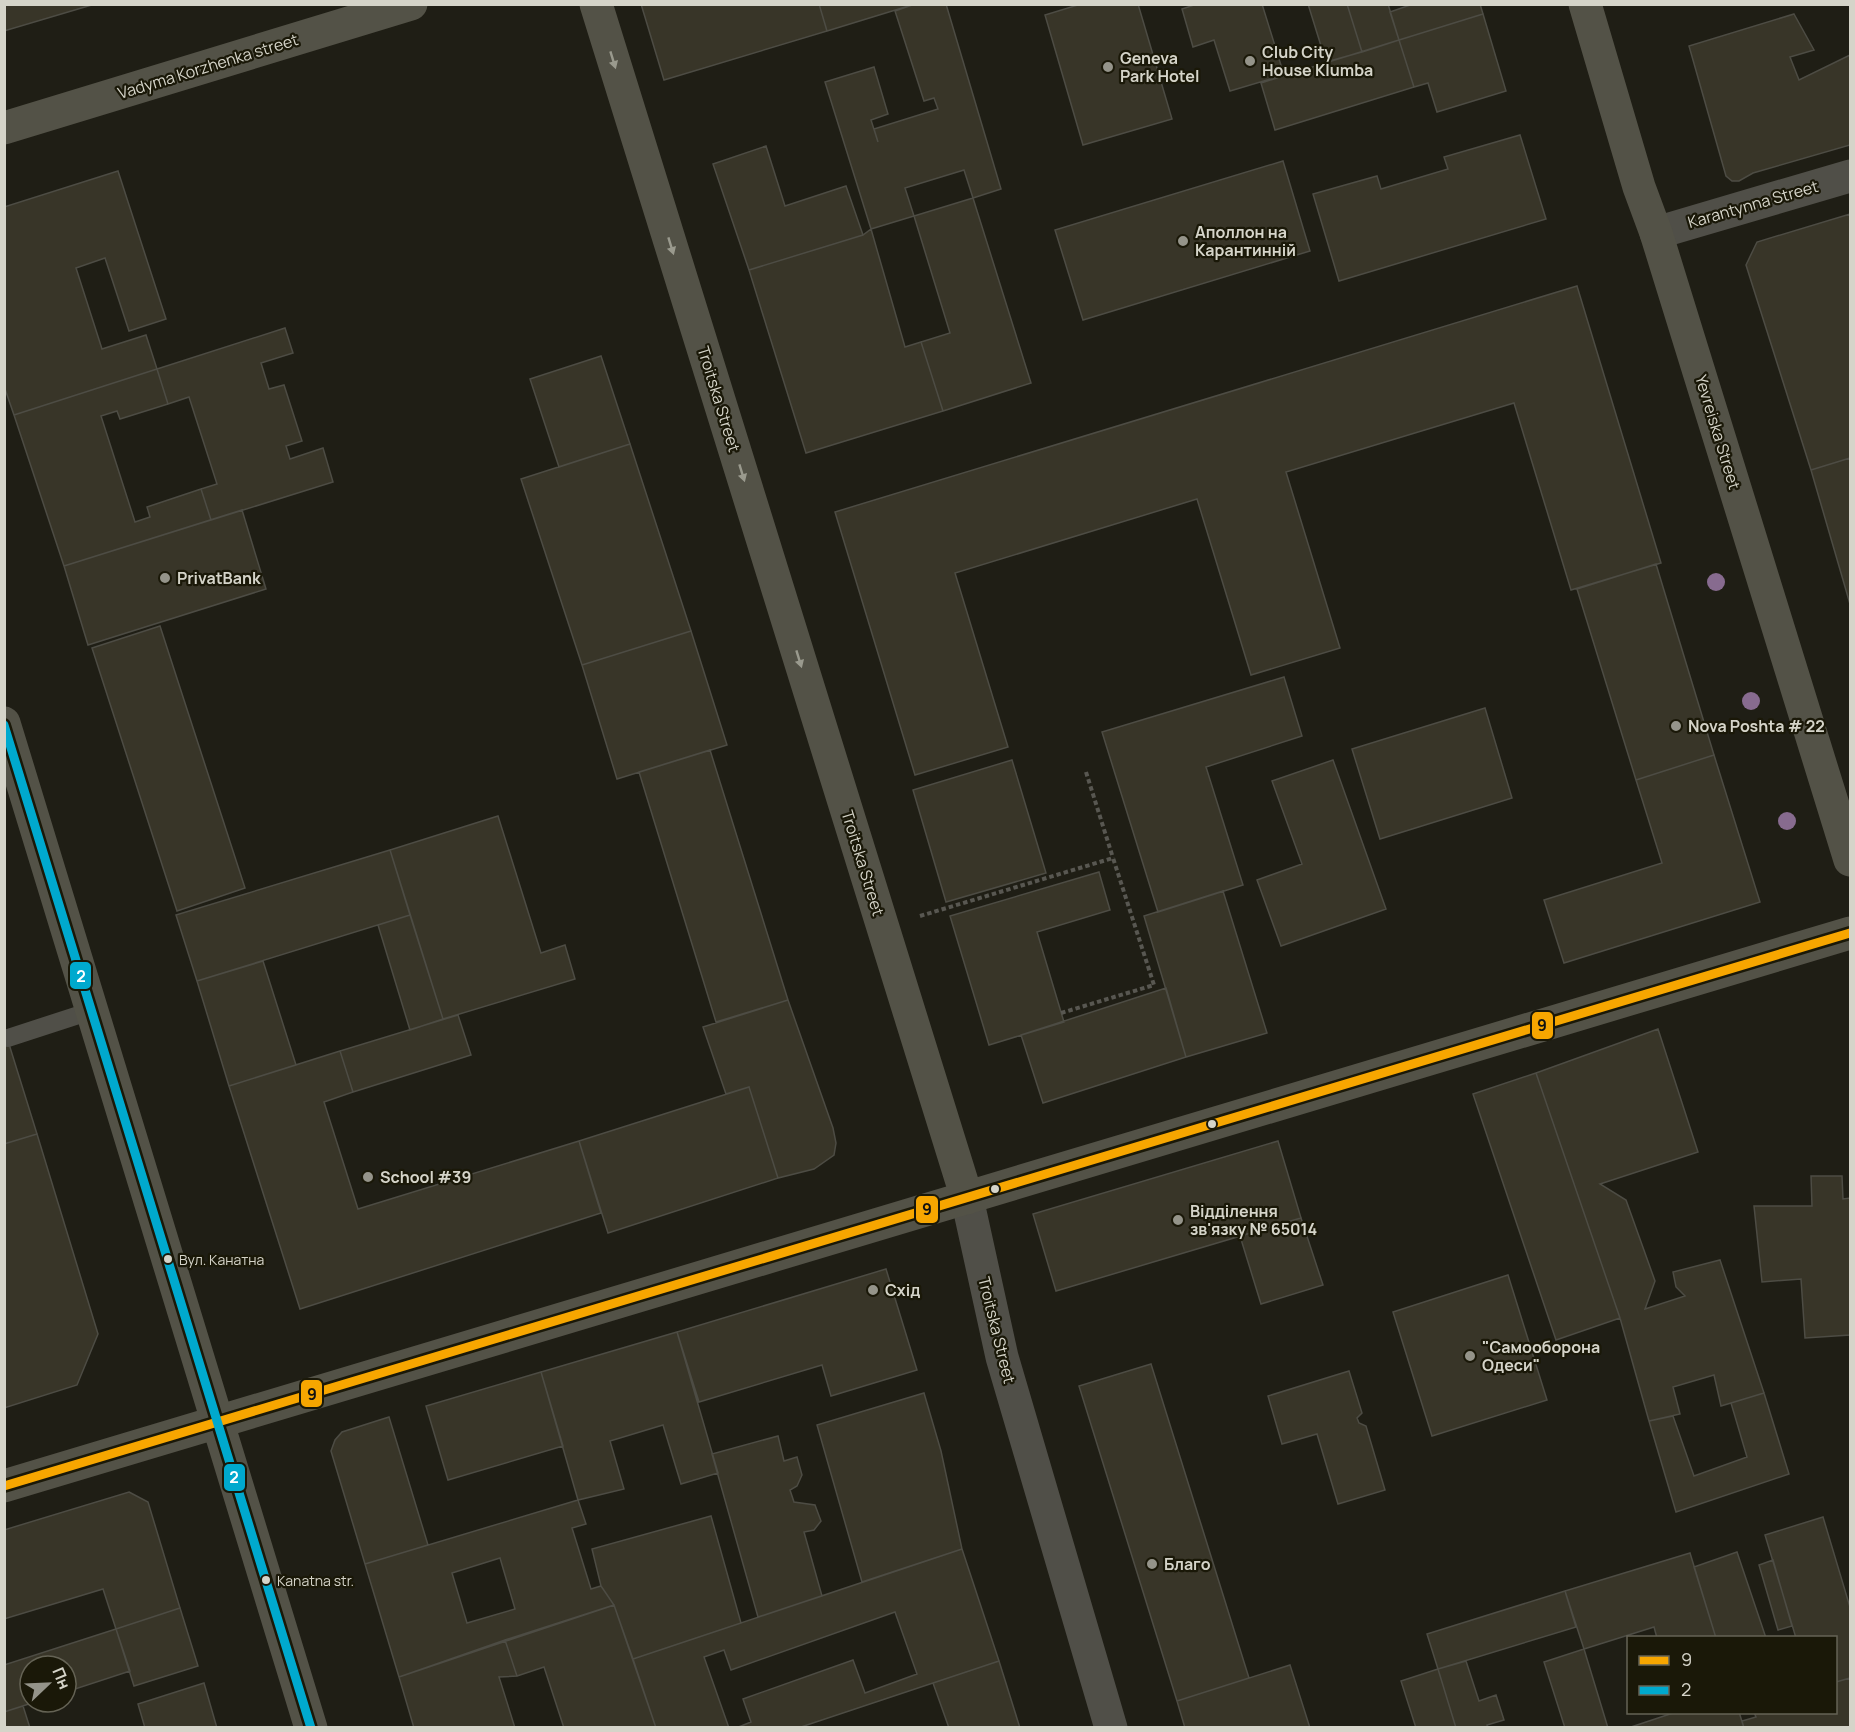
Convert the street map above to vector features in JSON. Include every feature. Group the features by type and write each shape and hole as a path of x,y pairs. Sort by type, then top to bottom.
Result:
{"street":[{"name":"Vadyma Korzhenka street","path":"4,128 411,4"},
{"name":"Troitska Street","path":"596,4 967,1198 1002,1357 1111,1728"},
{"name":"Yevreiska Street","path":"1585,4 1639,187 1656,233 1851,860"},
{"name":"Karantynna Street","path":"1656,233 1851,176"},
{"path":"4,723 311,1728"},
{"path":"4,1486 1851,933"}],"lane":[{"path":"8,1038 91,1011"}],"path":[{"path":"1061,1013 1154,985 1086,772"},
{"path":"920,916 1113,858"}],"building":[{"path":"4,4 95,4 4,31"},
{"path":"641,4 819,4 827,31 664,80"},
{"path":"819,4 915,4 827,31"},
{"path":"915,4 946,4 1001,189 973,198 964,170 905,188 914,216 871,229 825,82 874,67 888,114 871,120 878,142 874,129 938,109 934,98 924,101 895,11"},
{"name":"Geneva Park Hotel","path":"1081,4 1138,4 1172,119 1083,145 1045,15"},
{"name":"Club City House Klumba","path":"1197,4 1262,4 1284,75 1230,91 1214,40 1193,47 1182,9"},
{"path":"1308,4 1347,4 1362,52 1326,62"},
{"path":"1347,4 1388,4 1399,40 1362,52"},
{"path":"1413,4 1480,4 1483,14 1399,40 1390,12"},
{"path":"1483,14 1506,91 1437,112 1428,83 1414,87 1399,40"},
{"path":"1794,14 1814,50 1790,57 1799,80 1850,55 1850,145 1753,173 1739,181 1732,181 1726,176 1689,46"},
{"path":"1399,40 1414,87 1275,130 1261,83"},
{"path":"1520,135 1546,219 1339,281 1313,194 1377,176 1381,189 1448,169 1444,157"},
{"path":"766,146 785,206 846,186 863,235 749,270 713,164"},
{"name":"Аполлон на Карантинній","path":"1283,161 1310,251 1083,320 1055,230"},
{"path":"118,171 166,319 129,331 105,258 76,268 102,349 146,335 157,369 14,415 4,386 4,207"},
{"path":"973,198 1031,383 943,411 921,342 950,333 914,216"},
{"path":"1850,214 1850,458 1811,470 1746,265 1757,242"},
{"path":"871,229 905,347 921,342 943,411 806,453 749,270 863,235"},
{"path":"1577,286 1661,563 1571,590 1514,403 1286,472 1340,648 1251,675 1197,499 955,573 1008,747 915,775 835,512"},
{"path":"285,328 293,353 261,363 269,389 284,385 302,441 286,446 290,459 323,448 333,482 211,520 201,489 217,484 189,397 168,404 157,369"},
{"path":"601,356 630,444 559,467 530,379"},
{"path":"157,369 168,404 120,419 117,411 101,416 135,522 150,517 147,507 201,489 211,520 64,566 14,415"},
{"path":"630,444 691,631 582,665 521,479"},
{"path":"1850,458 1850,604 1811,470"},
{"name":"PrivatBank","path":"242,510 266,589 88,645 64,566"},
{"path":"1656,564 1714,755 1636,780 1577,589"},
{"path":"160,626 245,888 177,911 92,648"},
{"path":"691,631 727,745 617,779 582,665"},
{"path":"1284,677 1302,736 1206,767 1243,885 1158,912 1102,732"},
{"path":"1485,708 1512,798 1380,839 1352,749"},
{"path":"710,750 788,1000 716,1022 639,772"},
{"path":"1714,755 1760,902 1564,963 1544,900 1662,863 1636,780"},
{"path":"1012,760 1046,873 946,902 913,790"},
{"path":"1333,760 1386,909 1281,946 1257,880 1302,864 1272,781"},
{"path":"498,816 541,953 565,945 575,979 443,1019 390,850"},
{"path":"390,850 410,915 197,981 176,915"},
{"path":"1099,872 1110,910 1037,932 1064,1022 989,1045 950,916"},
{"path":"1223,891 1267,1033 1186,1057 1144,916"},
{"path":"410,915 443,1019 410,1030 378,925"},
{"path":"263,961 296,1065 229,1086 197,981"},
{"path":"1166,988 1186,1057 1043,1103 1021,1035"},
{"path":"788,1000 833,1128 836,1143 834,1155 814,1169 778,1178 749,1087 726,1094 703,1027"},
{"path":"458,1015 471,1055 353,1092 340,1051"},
{"path":"4,1028 37,1134 4,1144"},
{"path":"1658,1029 1698,1152 1600,1184 1626,1200 1655,1281 1645,1309 1685,1296 1676,1287 1673,1272 1720,1260 1764,1393 1721,1406 1714,1375 1673,1387 1680,1414 1649,1421 1620,1318 1536,1073"},
{"path":"340,1051 353,1092 324,1102 358,1209 579,1141 601,1213 300,1309 229,1086"},
{"path":"1536,1073 1620,1318 1556,1340 1473,1094"},
{"path":"749,1087 778,1178 608,1233 579,1141"},
{"path":"37,1134 98,1334 77,1385 4,1408 4,1144"},
{"path":"1278,1141 1301,1218 1056,1291 1033,1214"},
{"path":"1811,1176 1842,1176 1843,1199 1850,1198 1850,1335 1805,1338 1801,1279 1762,1282 1754,1206 1812,1206"},
{"path":"1301,1218 1323,1285 1261,1304 1240,1236"},
{"path":"886,1269 917,1370 831,1396 822,1365 699,1402 677,1332"},
{"name":"\"Самооборона Одеси\"","path":"1508,1275 1547,1400 1432,1436 1393,1312"},
{"path":"677,1332 718,1473 681,1484 663,1425 610,1441 624,1489 578,1500 541,1372"},
{"path":"1151,1364 1249,1678 1177,1701 1079,1386"},
{"path":"1349,1371 1362,1413 1357,1418 1359,1423 1366,1426 1385,1490 1338,1504 1317,1434 1282,1444 1268,1396"},
{"path":"541,1372 563,1446 448,1480 426,1406"},
{"path":"924,1393 941,1451 962,1549 862,1582 817,1425"},
{"path":"1764,1393 1789,1474 1676,1512 1649,1421 1673,1416 1694,1476 1747,1457 1731,1403"},
{"path":"389,1417 428,1545 365,1564 331,1451 335,1440 342,1432"},
{"path":"778,1436 784,1461 797,1457 802,1475 797,1486 790,1490 794,1502 815,1505 821,1521 814,1530 804,1532 822,1596 758,1617 712,1454"},
{"path":"129,1492 148,1502 180,1608 116,1629 103,1589 4,1619 4,1530"},
{"path":"578,1500 586,1524 572,1528 591,1589 601,1586 614,1605 399,1677 365,1564","holes":["500,1558 515,1609 467,1623 452,1573"]},
{"path":"711,1516 741,1623 633,1659 614,1605 601,1586 592,1549"},
{"path":"1823,1517 1850,1607 1850,1678 1837,1682 1837,1636 1795,1636 1765,1535"},
{"path":"962,1549 999,1661 798,1728 736,1728 751,1722 743,1699 853,1660 865,1693 917,1674 895,1612 731,1670 724,1650 704,1657 729,1728 656,1728 633,1659"},
{"path":"1737,1552 1765,1636 1715,1636 1694,1567"},
{"path":"1690,1553 1715,1636 1656,1636 1654,1627 1584,1649 1565,1591"},
{"path":"1773,1560 1792,1626 1778,1630 1759,1565"},
{"path":"1565,1591 1576,1627 1438,1669 1427,1634"},
{"path":"614,1605 656,1728 564,1728 544,1667 517,1676 505,1640"},
{"path":"180,1608 198,1666 134,1686 116,1629"},
{"path":"116,1629 130,1671 78,1688 78,1654 38,1654"},
{"path":"505,1640 517,1676 499,1677 515,1728 414,1728 399,1677"},
{"path":"1584,1649 1608,1728 1565,1728 1544,1662"},
{"path":"18,1660 18,1707 4,1712 4,1665"},
{"path":"999,1661 1020,1728 949,1728 933,1683"},
{"path":"1466,1661 1479,1701 1496,1695 1504,1720 1487,1725 1488,1728 1456,1728 1438,1669"},
{"path":"1290,1665 1310,1728 1185,1728 1177,1701"},
{"path":"1438,1669 1456,1728 1416,1728 1401,1681"},
{"path":"1850,1678 1850,1728 1744,1728 1742,1721 1756,1717 1755,1714 1837,1714 1837,1682"},
{"path":"204,1683 217,1728 145,1728 138,1704"},
{"path":"18,1708 18,1714 26,1714 30,1728 4,1728 4,1712"},
{"path":"1670,1714 1740,1714 1744,1728 1628,1728"}],"transit line":[{"name":"2","path":"4,725 311,1728"},
{"name":"9","path":"4,1486 1850,933"}],"place":[{"name":"Club City House Klumba","path":"1250,61"},
{"name":"Geneva Park Hotel","path":"1108,67"},
{"name":"Аполлон на Карантинній","path":"1183,241"},
{"name":"PrivatBank","path":"165,578"},
{"name":"Nova Poshta # 22","path":"1676,726"},
{"name":"School #39","path":"368,1177"},
{"name":"Відділення зв'язку № 65014","path":"1178,1220"},
{"name":"Вул. Канатна","path":"168,1259"},
{"name":"Схiд","path":"873,1290"},
{"name":"\"Самооборона Одеси\"","path":"1470,1356"},
{"name":"Благо","path":"1152,1564"},
{"name":"Kanatna str.","path":"266,1580"}]}
